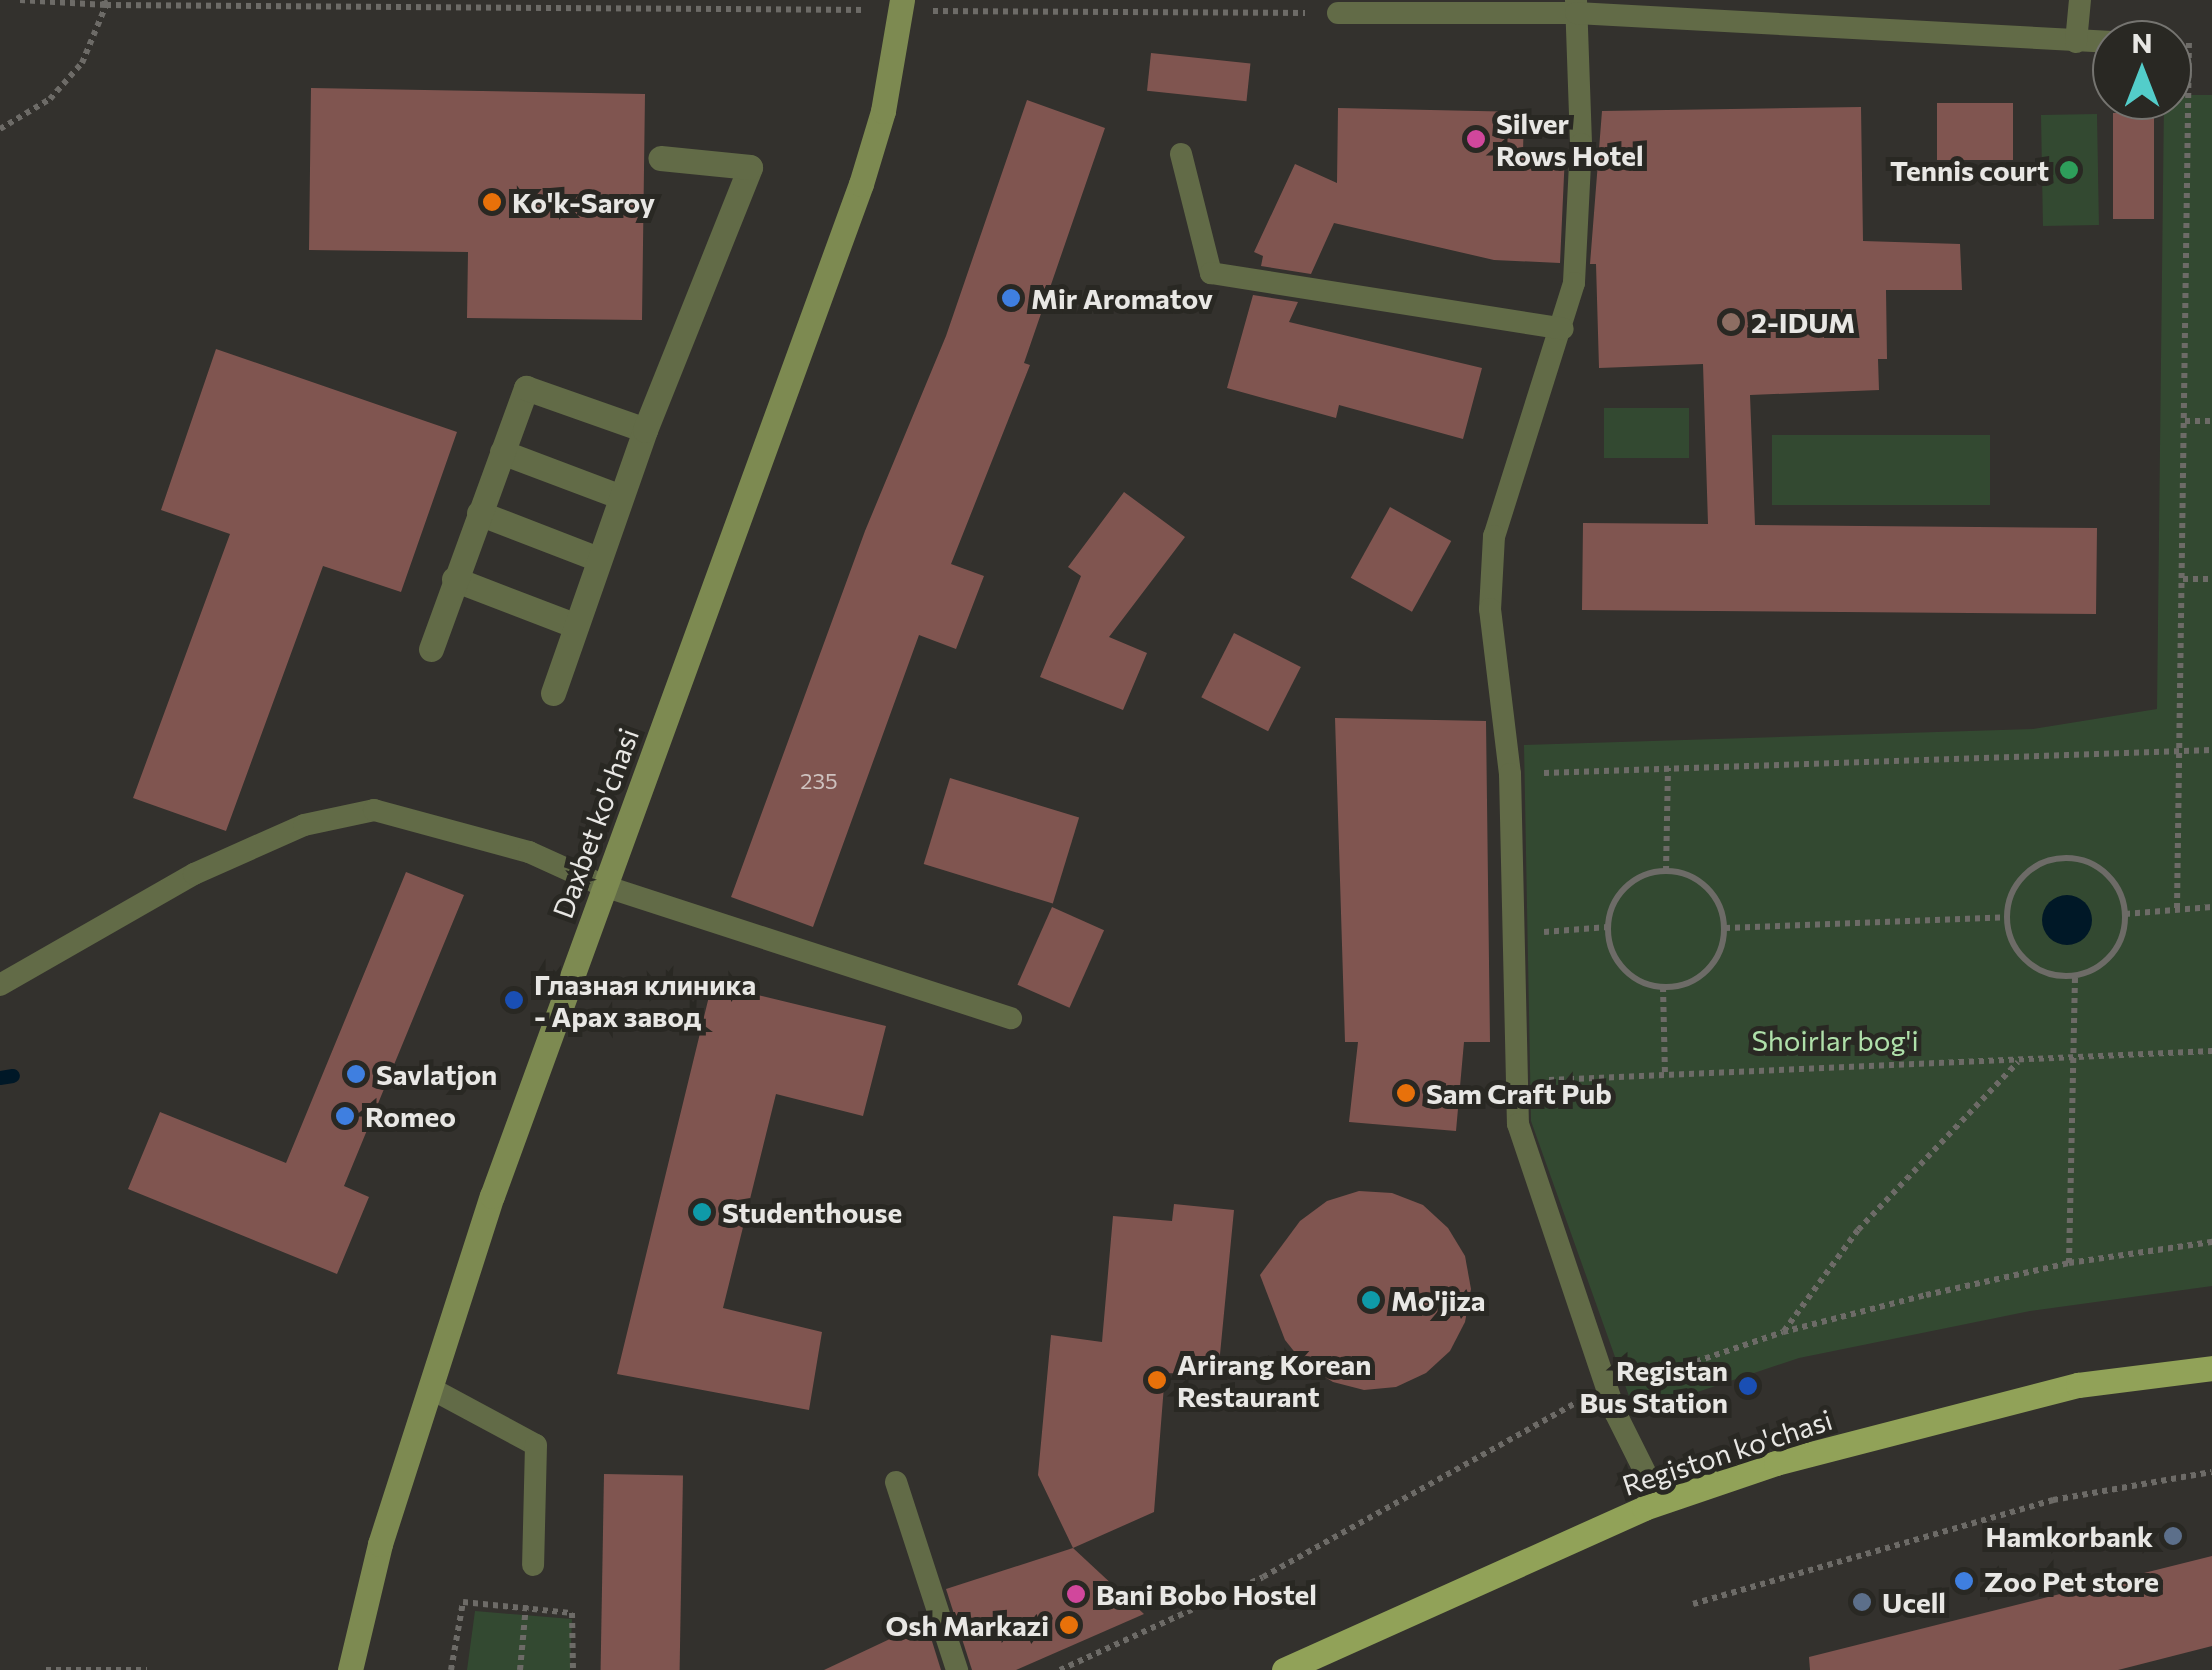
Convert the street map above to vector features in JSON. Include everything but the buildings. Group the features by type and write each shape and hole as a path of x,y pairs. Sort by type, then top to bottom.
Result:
{"main road":[{"name":"Daxbet ko'chasi","path":"350,1670 380,1544 430,1388 604,886 836,259 883,110 901,7"},
{"name":"Registon ko'chasi","path":"1284,1670 1660,1502 1776,1462 2078,1385 2212,1368"}],"street":[{"path":"553,692 645,430 750,166 660,158"},
{"path":"430,649 526,388 645,430"},
{"path":"502,452 621,497"},
{"path":"479,513 598,559"},
{"path":"454,579 574,625"}],"lane":[{"path":"2076,42 2080,0"},
{"path":"1576,7 1581,144 1574,283 1563,329 1494,536 1490,609 1510,774 1518,1124 1610,1391 1660,1502"},
{"path":"1338,13 1576,7 2092,42"},
{"path":"1181,154 1211,273 1563,329"},
{"path":"0,985 194,874 304,825 374,810 529,852 604,886 1011,1018"},
{"path":"430,1388 536,1445 533,1565"},
{"path":"896,1482 957,1670"}],"path":[{"path":"20,0 1338,13"},
{"path":"0,129 50,100 82,63 105,3"},
{"path":"2177,908 2188,120"},
{"path":"2185,421 2212,421"},
{"path":"2183,579 2212,580"},
{"path":"1510,774 2212,750"},
{"path":"1666,871 1668,768"},
{"path":"2075,858 2110,878 2126,914 2124,931 2107,961 2075,976 2058,976 2028,962 2009,934 2007,917 2010,898 2028,873 2055,859 2075,858"},
{"path":"1666,871 1684,874 1713,894 1724,928 1722,947 1700,977 1663,987 1645,984 1618,962 1608,927 1611,910 1632,882 1666,871"},
{"path":"2126,914 2212,907"},
{"path":"1724,928 2007,917"},
{"path":"1513,934 1608,927"},
{"path":"2069,1263 2075,976"},
{"path":"1663,987 1665,1074"},
{"path":"1516,1082 2212,1052"},
{"path":"1783,1332 1858,1230 2021,1060"},
{"path":"1610,1391 1783,1332 2069,1263 2212,1242"},
{"path":"1060,1670 1263,1578 1587,1398"},
{"path":"1693,1604 2052,1500 2212,1472"},
{"path":"520,1670 533,1565"},
{"path":"450,1670 463,1602 572,1613 573,1670"},
{"path":"46,1670 147,1670"}],"green space":[{"name":"Shoirlar bog'i","path":"2192,95 2212,95 2212,1286 2030,1311 1799,1358 1635,1413 1531,1121 1524,745 2033,729 2157,709 2164,120 2192,120"},
{"name":"Tennis court","path":"2092,114 2092,120 2097,120 2099,225 2043,226 2041,115"},
{"path":"1604,408 1689,408 1689,458 1604,458"},
{"path":"1772,435 1990,435 1990,505 1772,505"},
{"path":"475,1611 572,1619 570,1670 467,1670"}],"water":[{"path":"2067,895 2085,902 2092,920 2085,938 2067,945 2049,938 2042,920 2049,902"}],"waterway":[{"path":"0,1078 13,1076"}],"place":[{"name":"Silver Rows Hotel","path":"1476,139"},
{"name":"Tennis court","path":"2069,170"},
{"name":"Ko'k-Saroy","path":"492,202"},
{"name":"Mir Aromatov","path":"1011,298"},
{"name":"2-IDUM","path":"1731,322"},
{"name":"Глазная клиника - Арах завод","path":"514,1000"},
{"name":"Savlatjon","path":"356,1074"},
{"name":"Sam Craft Pub","path":"1406,1093"},
{"name":"Romeo","path":"345,1116"},
{"name":"Studenthouse","path":"702,1212"},
{"name":"Mo'jiza","path":"1371,1300"},
{"name":"Arirang Korean Restaurant","path":"1157,1380"},
{"name":"Registan Bus Station","path":"1748,1386"},
{"name":"Hamkorbank","path":"2173,1536"},
{"name":"Zoo Pet store","path":"1964,1581"},
{"name":"Bani Bobo Hostel","path":"1076,1594"},
{"name":"Ucell","path":"1862,1602"},
{"name":"Osh Markazi","path":"1069,1625"}]}
